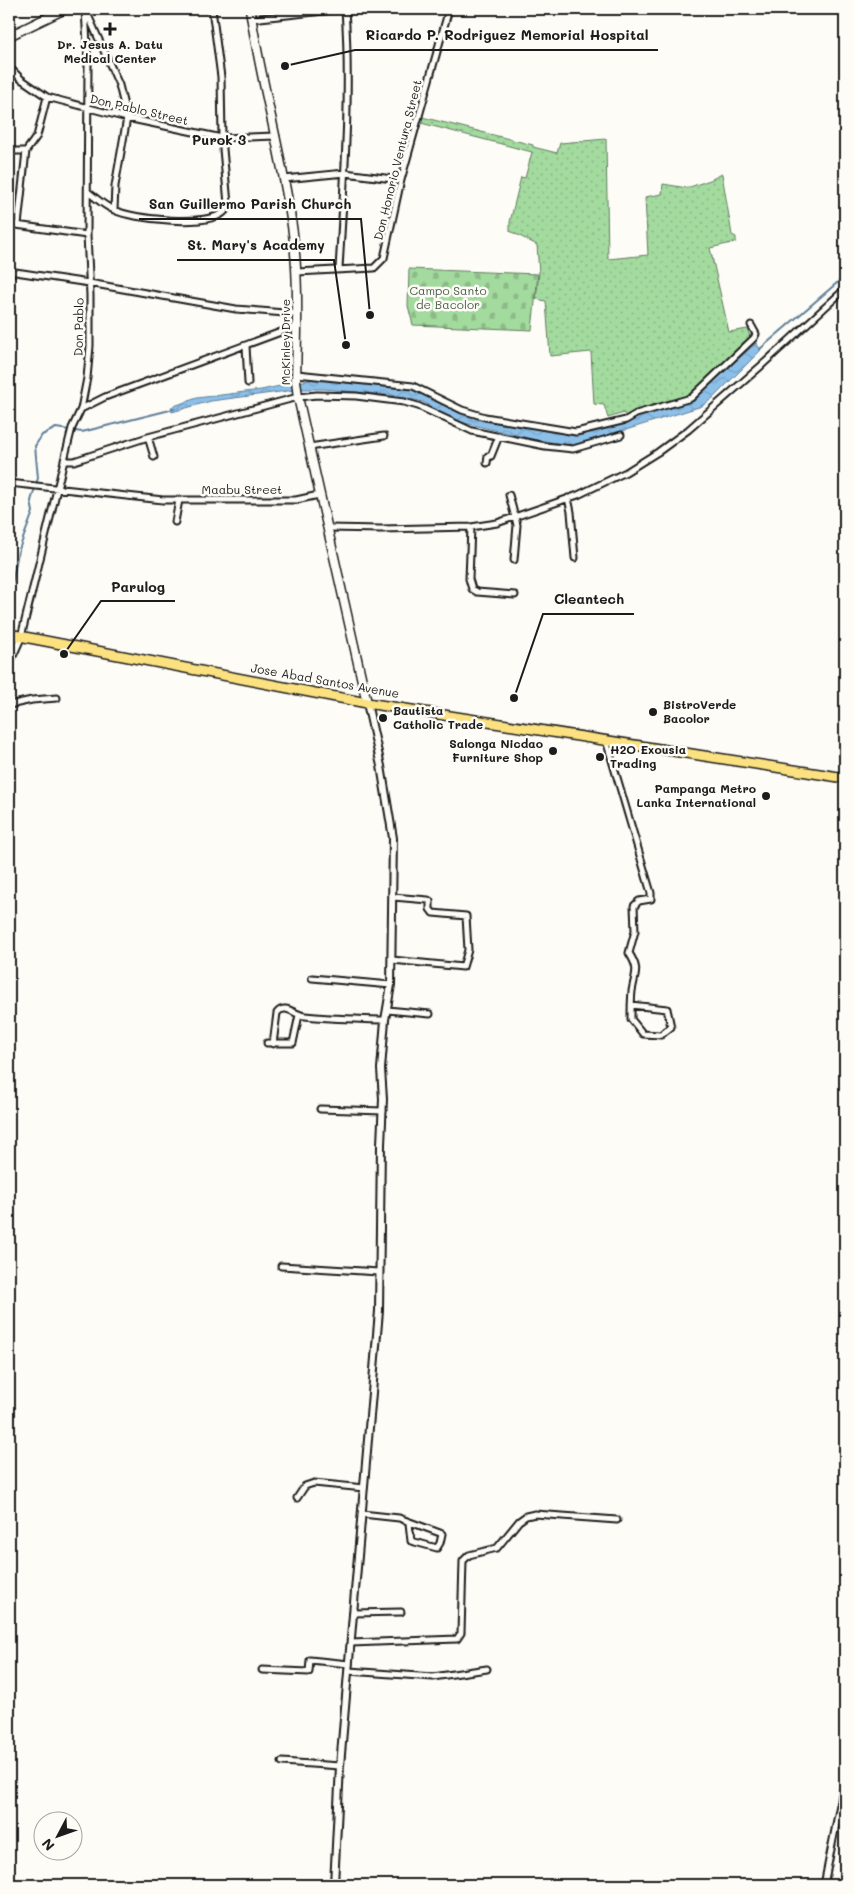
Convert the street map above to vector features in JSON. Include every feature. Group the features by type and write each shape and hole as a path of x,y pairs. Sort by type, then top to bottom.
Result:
{"highway":[{"name":"Jose Abad Santos Avenue","path":"15,635 367,703 845,778"}],"main road":[{"path":"9,36 65,9"},
{"name":"McKinley Drive","path":"250,9 293,231 297,272 298,395 367,703"}],"street":[{"path":"88,192 114,210 156,219 180,222 217,215 225,211 228,204 222,138 221,77 212,9"},
{"path":"251,19 344,9 348,49 339,269"},
{"name":"Don Honorio Ventura Street","path":"297,272 374,268 384,258 401,180 449,9"},
{"path":"86,10 119,85 127,118 115,186 114,210"},
{"name":"Don Pablo","path":"15,635 58,489 71,431 81,409 87,378 90,346 87,235 88,108 86,10"},
{"name":"Don Pablo Street","path":"9,67 21,79 47,97 88,108 222,138 276,136"},
{"path":"18,225 26,151 37,136 47,97"},
{"path":"9,150 26,151"},
{"path":"284,180 344,173 401,180"},
{"path":"9,224 87,235"},
{"path":"9,271 236,309 297,314"},
{"path":"329,528 471,527 497,523 578,496 626,472 688,430 845,289"},
{"path":"297,377 413,386 462,410 485,417 576,432 626,420 644,412 691,398 754,338 756,334 751,325"},
{"path":"81,409 105,397 297,326"},
{"path":"246,346 248,383"},
{"path":"64,461 74,461 148,437 298,395 356,396 404,402 418,406 472,431 545,446 573,449 621,435"},
{"path":"309,447 384,436"},
{"path":"487,463 488,456 491,456 499,436"},
{"path":"148,437 154,457"},
{"name":"Maabu Street","path":"9,483 163,500 296,500 319,495"},
{"path":"509,495 516,516 518,530 514,560"},
{"path":"568,498 576,558"},
{"path":"175,522 179,500"},
{"path":"471,527 469,579 472,588 477,592 514,595"},
{"path":"9,664 15,635"},
{"path":"9,705 32,700 57,698"},
{"path":"334,1885 340,1766 379,1311 383,1111 381,1069 384,1020 391,985 392,960 393,838 389,807 367,703"},
{"path":"606,740 652,893 651,899 640,901 634,906 635,931 628,953 633,960 637,975 632,991 631,1018 643,1034 661,1035 671,1027 667,1009 632,1005"},
{"path":"392,960 463,966 468,950 466,916 433,913 430,910 430,902 428,900 393,897"},
{"path":"312,978 391,985"},
{"path":"273,1044 278,1012 289,1010 299,1015 384,1020"},
{"path":"386,1010 430,1014"},
{"path":"267,1043 293,1043 299,1015"},
{"path":"320,1109 383,1111"},
{"path":"281,1266 379,1272"},
{"path":"297,1498 305,1486 314,1483 364,1488"},
{"path":"362,1514 399,1518 440,1532 442,1534 439,1546 437,1548 411,1541 410,1523"},
{"path":"351,1643 457,1639 461,1633 463,1561 469,1555 497,1548 506,1535 526,1516 535,1514 617,1520"},
{"path":"353,1613 401,1612"},
{"path":"262,1670 309,1672 310,1660 349,1664"},
{"path":"349,1671 433,1677 487,1669"},
{"path":"282,1762 340,1766"},
{"path":"824,1885 845,1779"}],"green space":[{"path":"422,117 533,145 533,147 557,153 560,143 606,139 608,259 648,255 645,197 662,194 663,184 687,188 722,174 732,235 736,237 736,242 710,248 729,332 748,329 750,338 703,385 687,397 626,417 624,413 608,418 604,405 594,404 591,352 550,356 546,301 536,299 539,273 537,245 510,231 510,222 521,177 525,178 532,152 421,123"},
{"name":"Campo Santo de Bacolor","path":"409,269 538,274 532,330 413,325 408,306"}],"water":[{"path":"756,343 761,350 713,398 702,406 575,446 532,439 452,420 423,402 399,396 324,389 303,389 211,401 172,412 171,407 197,398 261,390 313,379 409,388 482,418 573,435 583,435 688,402"}],"waterway":[{"path":"760,349 845,276"},
{"path":"9,600 18,552 33,512 31,501 38,478 35,446 42,435 56,428 82,432 174,409"}],"place":[{"name":"Dr. Jesus A. Datu Medical Center","path":"110,29"},
{"name":"Ricardo P. Rodriguez Memorial Hospital","path":"285,66"},
{"name":"San Guillermo Parish Church","path":"370,315"},
{"name":"St. Mary's Academy","path":"346,345"},
{"name":"Parulog","path":"64,654"},
{"name":"Cleantech","path":"514,698"},
{"name":"BistroVerde Bacolor","path":"653,712"},
{"name":"Bautista Catholic Trade","path":"383,718"},
{"name":"Salonga Nicdao Furniture Shop","path":"553,751"},
{"name":"H2O Exousia Trading","path":"600,757"},
{"name":"Pampanga Metro Lanka International","path":"766,796"}],"district":[{"name":"Purok 3","path":"219,140"}]}
